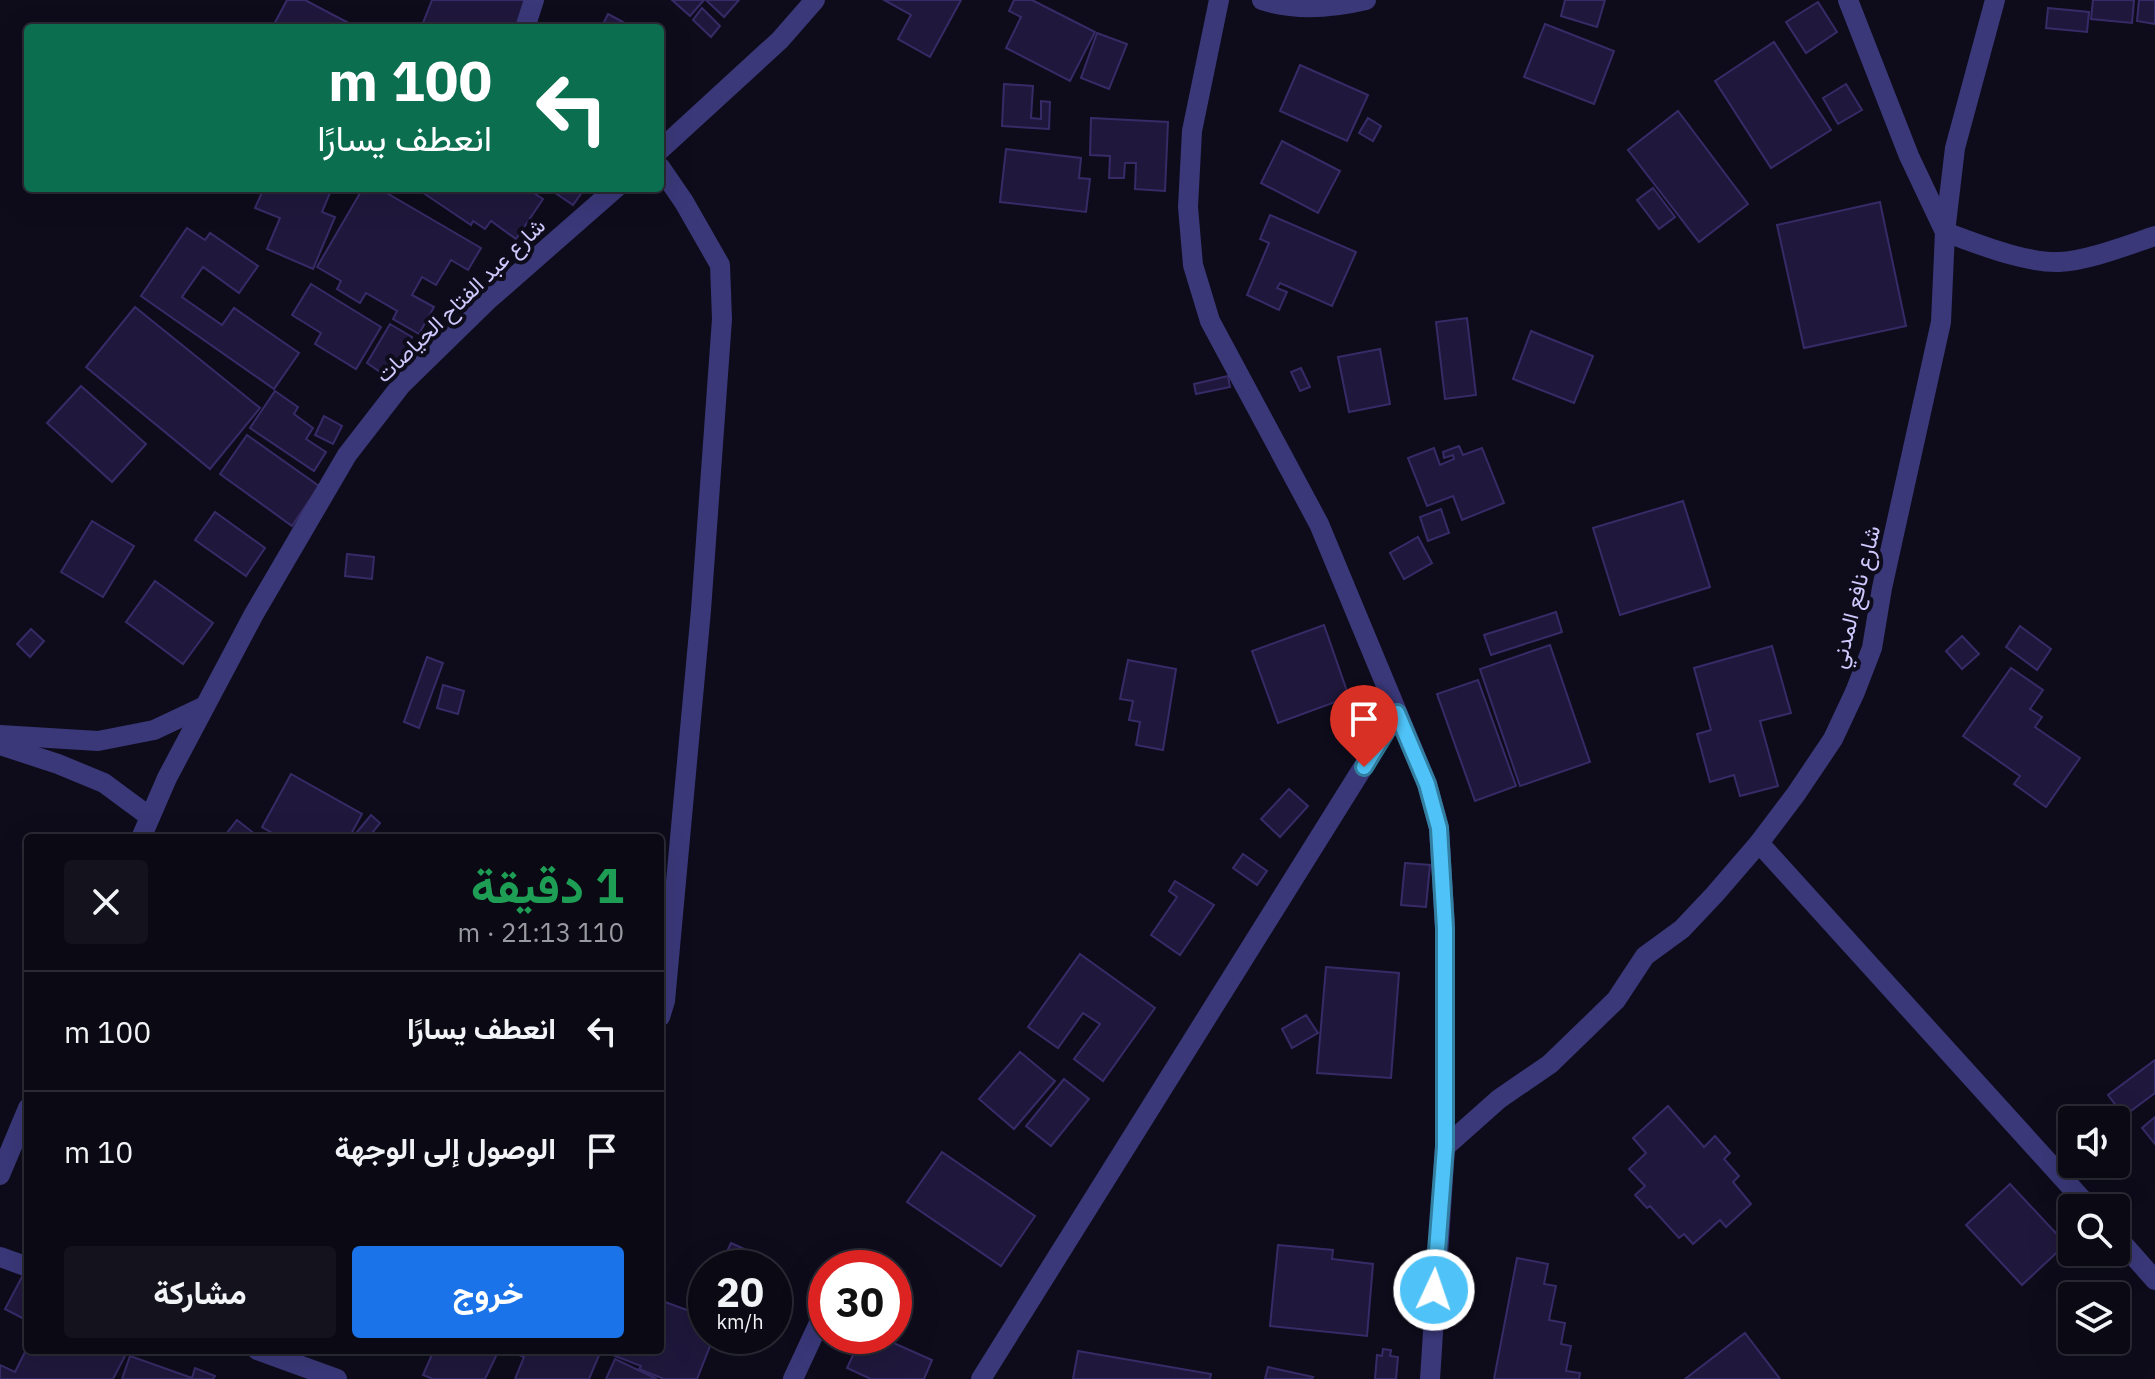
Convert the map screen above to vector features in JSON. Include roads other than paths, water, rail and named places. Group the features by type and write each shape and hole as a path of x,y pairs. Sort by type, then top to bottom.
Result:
{"street":[{"path":"526,24 534,0"},
{"path":"664,146 780,40 815,0"},
{"path":"1219,0 1192,131 1188,207 1193,265 1210,321 1319,524 1427,784 1439,828 1445,928 1445,1147 1430,1379"},
{"path":"1262,0 1275,4 1335,7 1366,0"},
{"path":"1848,0 1909,156 1945,232 2002,253 2059,262 2155,236"},
{"name":"شارع نافع المدني","path":"1445,1147 1499,1099 1561,1053 1616,1000 1645,956 1682,929 1759,843 1833,739 1872,648 1882,588 1941,322 1945,232 1955,148 1995,0"},
{"path":"664,173 720,265 722,319 701,610 664,1004"},
{"name":"شارع عبد الفتاح الحياصات","path":"143,834 167,778 254,614 347,455 402,384 487,301 611,192"},
{"path":"0,735 98,741 154,730 205,706"},
{"path":"981,1379 1397,713"},
{"path":"0,745 104,783 150,817"},
{"path":"1759,843 2077,1194"},
{"path":"0,1175 24,1118"},
{"path":"2130,1252 2155,1280"},
{"path":"0,1257 24,1266"},
{"path":"793,1379 808,1347"},
{"path":"268,1354 337,1379"}]}
